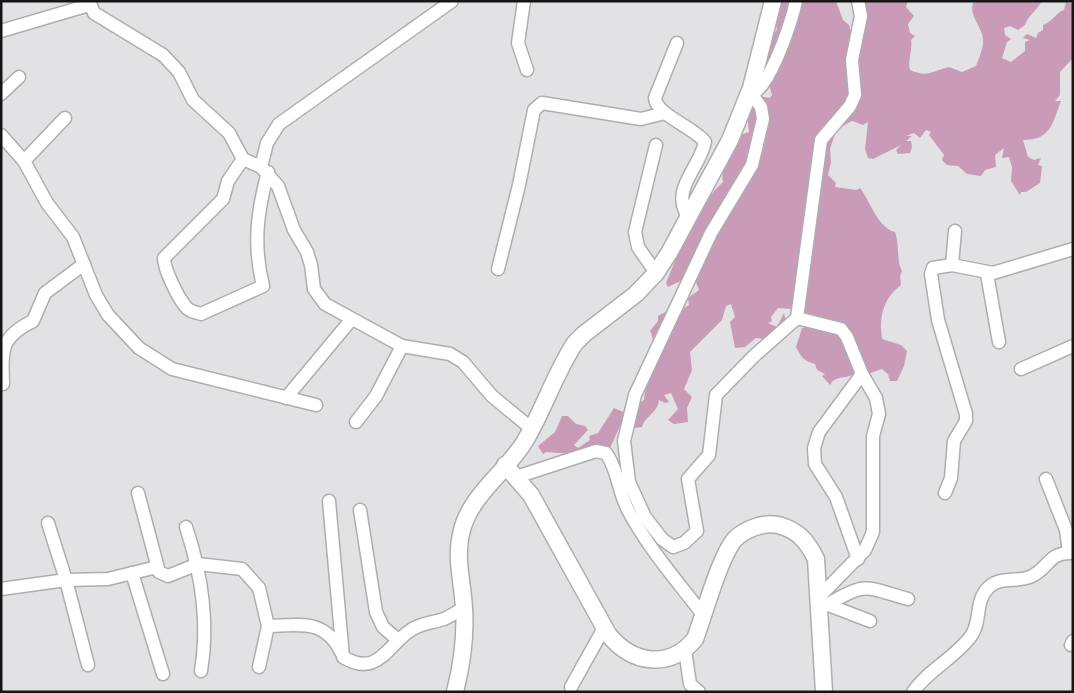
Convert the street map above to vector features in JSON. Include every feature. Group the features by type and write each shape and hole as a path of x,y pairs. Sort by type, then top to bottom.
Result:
{"main road":[{"path":"455,692 464,645 464,608 459,562 460,534 470,510 510,471 575,343 636,294 656,273 689,218 730,140 754,79 771,4"},
{"path":"510,471 536,503 604,628 623,650 647,660 665,660 685,650 694,639 725,555 736,538 754,527 772,524 791,529 808,542 816,559 822,601 824,692"}],"street":[{"path":"243,159 228,180 223,199 164,258 164,266 176,290 185,306 192,312 200,314 263,286 256,260 257,224 268,143 279,124 452,1"},
{"path":"524,1 518,43 527,70"},
{"path":"742,109 752,94 762,85 769,72 792,19 796,1"},
{"path":"752,94 761,107 763,119 752,165 711,233 635,395 624,441 629,482 645,517 662,539 673,547 684,543 697,531 688,479 709,455 716,395 754,356 797,318 821,140 850,106 855,95 852,60 861,16 858,1"},
{"path":"1,30 89,3 94,12 163,55 179,72 193,100 229,133 243,159 265,169 278,186 294,230 307,252 314,289 325,304 351,320 402,346 450,354 463,362 492,396 532,429"},
{"path":"677,43 655,98 659,109 700,135 705,142 703,153 683,191 682,208 689,218"},
{"path":"1,94 19,77"},
{"path":"498,269 520,185 534,110 537,105 542,103 641,119 665,113"},
{"path":"24,161 65,118"},
{"path":"1,135 24,161 47,203 73,237 96,295 108,314 140,348 172,369 316,405"},
{"path":"656,145 634,232 638,247 656,273"},
{"path":"952,265 955,231"},
{"path":"945,493 951,478 954,441 966,421 966,414 938,320 930,274 933,268 952,265 987,274 1073,249"},
{"path":"3,384 2,351 7,338 16,328 33,321 45,293 84,264"},
{"path":"987,274 999,342"},
{"path":"797,318 840,329 847,337 862,374 876,398 879,414 873,436 873,532 865,550 822,601"},
{"path":"286,398 351,320"},
{"path":"356,422 376,396 402,346"},
{"path":"1020,368 1073,346"},
{"path":"858,559 836,497 815,464 814,448 818,432 862,374"},
{"path":"510,471 596,451 606,453 614,464 627,508 639,529 704,616"},
{"path":"913,692 930,673 948,660 971,637 976,627 978,606 990,586 1003,580 1020,580 1032,576 1055,555 1071,552 1066,530 1046,479"},
{"path":"138,493 157,567 160,572 168,576 198,564 246,571 259,588 268,626 259,667"},
{"path":"328,501 343,657"},
{"path":"360,510 376,612 383,627 398,640"},
{"path":"48,522 66,580 88,665"},
{"path":"186,527 198,564 205,647 201,671"},
{"path":"1,589 66,580 108,579 157,567"},
{"path":"132,573 162,674"},
{"path":"822,601 852,589 864,587 908,599"},
{"path":"822,601 870,621"},
{"path":"268,626 301,625 324,629 334,639 343,657 361,665 370,663 388,653 398,640 422,624 444,618 464,608"},
{"path":"571,687 604,628"},
{"path":"685,650 693,689"}],"shaded area":[{"path":"775,1 836,1 843,20 849,25 851,32 855,30 852,24 854,15 858,16 866,1 908,1 906,7 914,16 908,24 910,33 915,36 911,40 910,70 926,74 949,67 962,72 976,66 983,42 982,34 972,11 974,1 1042,1 1025,25 1018,30 1010,26 1004,28 1005,35 1011,39 1007,42 1002,58 1011,62 1025,51 1025,42 1030,40 1023,38 1027,34 1036,38 1038,33 1043,30 1043,25 1064,10 1066,2 1072,4 1073,58 1060,72 1060,95 1055,101 1061,101 1045,134 1023,140 1028,157 1034,160 1041,158 1038,165 1042,166 1040,183 1026,192 1021,192 1020,195 1011,181 1012,167 1009,157 1002,158 1004,148 995,155 996,167 985,170 981,176 967,174 958,166 947,165 942,160 944,155 929,135 931,132 926,130 920,138 914,133 906,136 912,136 906,141 911,141 910,153 898,154 896,150 901,145 873,159 868,158 865,149 868,122 863,125 852,121 841,127 835,134 830,149 831,162 828,175 836,183 835,187 857,190 860,188 879,220 895,232 902,271 900,276 901,285 886,303 881,324 882,339 901,345 907,351 904,366 897,381 890,381 888,374 882,369 867,374 856,373 838,378 830,385 822,376 825,374 817,370 815,364 803,358 796,347 802,328 806,327 805,318 792,309 778,308 771,317 772,321 768,323 777,327 784,313 786,322 776,336 770,333 764,339 756,338 745,347 735,348 730,322 735,317 731,304 726,306 722,320 690,352 692,370 684,389 692,397 687,408 688,422 674,424 668,420 678,409 671,393 664,395 669,402 665,403 659,400 656,408 642,427 634,428 632,425 620,426 610,448 605,446 607,454 585,455 546,452 543,454 538,446 555,432 562,416 568,416 576,424 585,426 588,430 574,445 578,448 590,440 589,436 598,433 614,408 623,412 644,400 646,386 656,367 650,331 658,321 658,316 671,309 677,312 689,305 688,298 699,290 695,279 689,277 668,287 666,283 677,256 696,216 713,192 723,182 724,164 735,137 749,132 747,113 760,96 770,98 772,95 767,78 762,81 769,42 777,29 772,11"}]}
